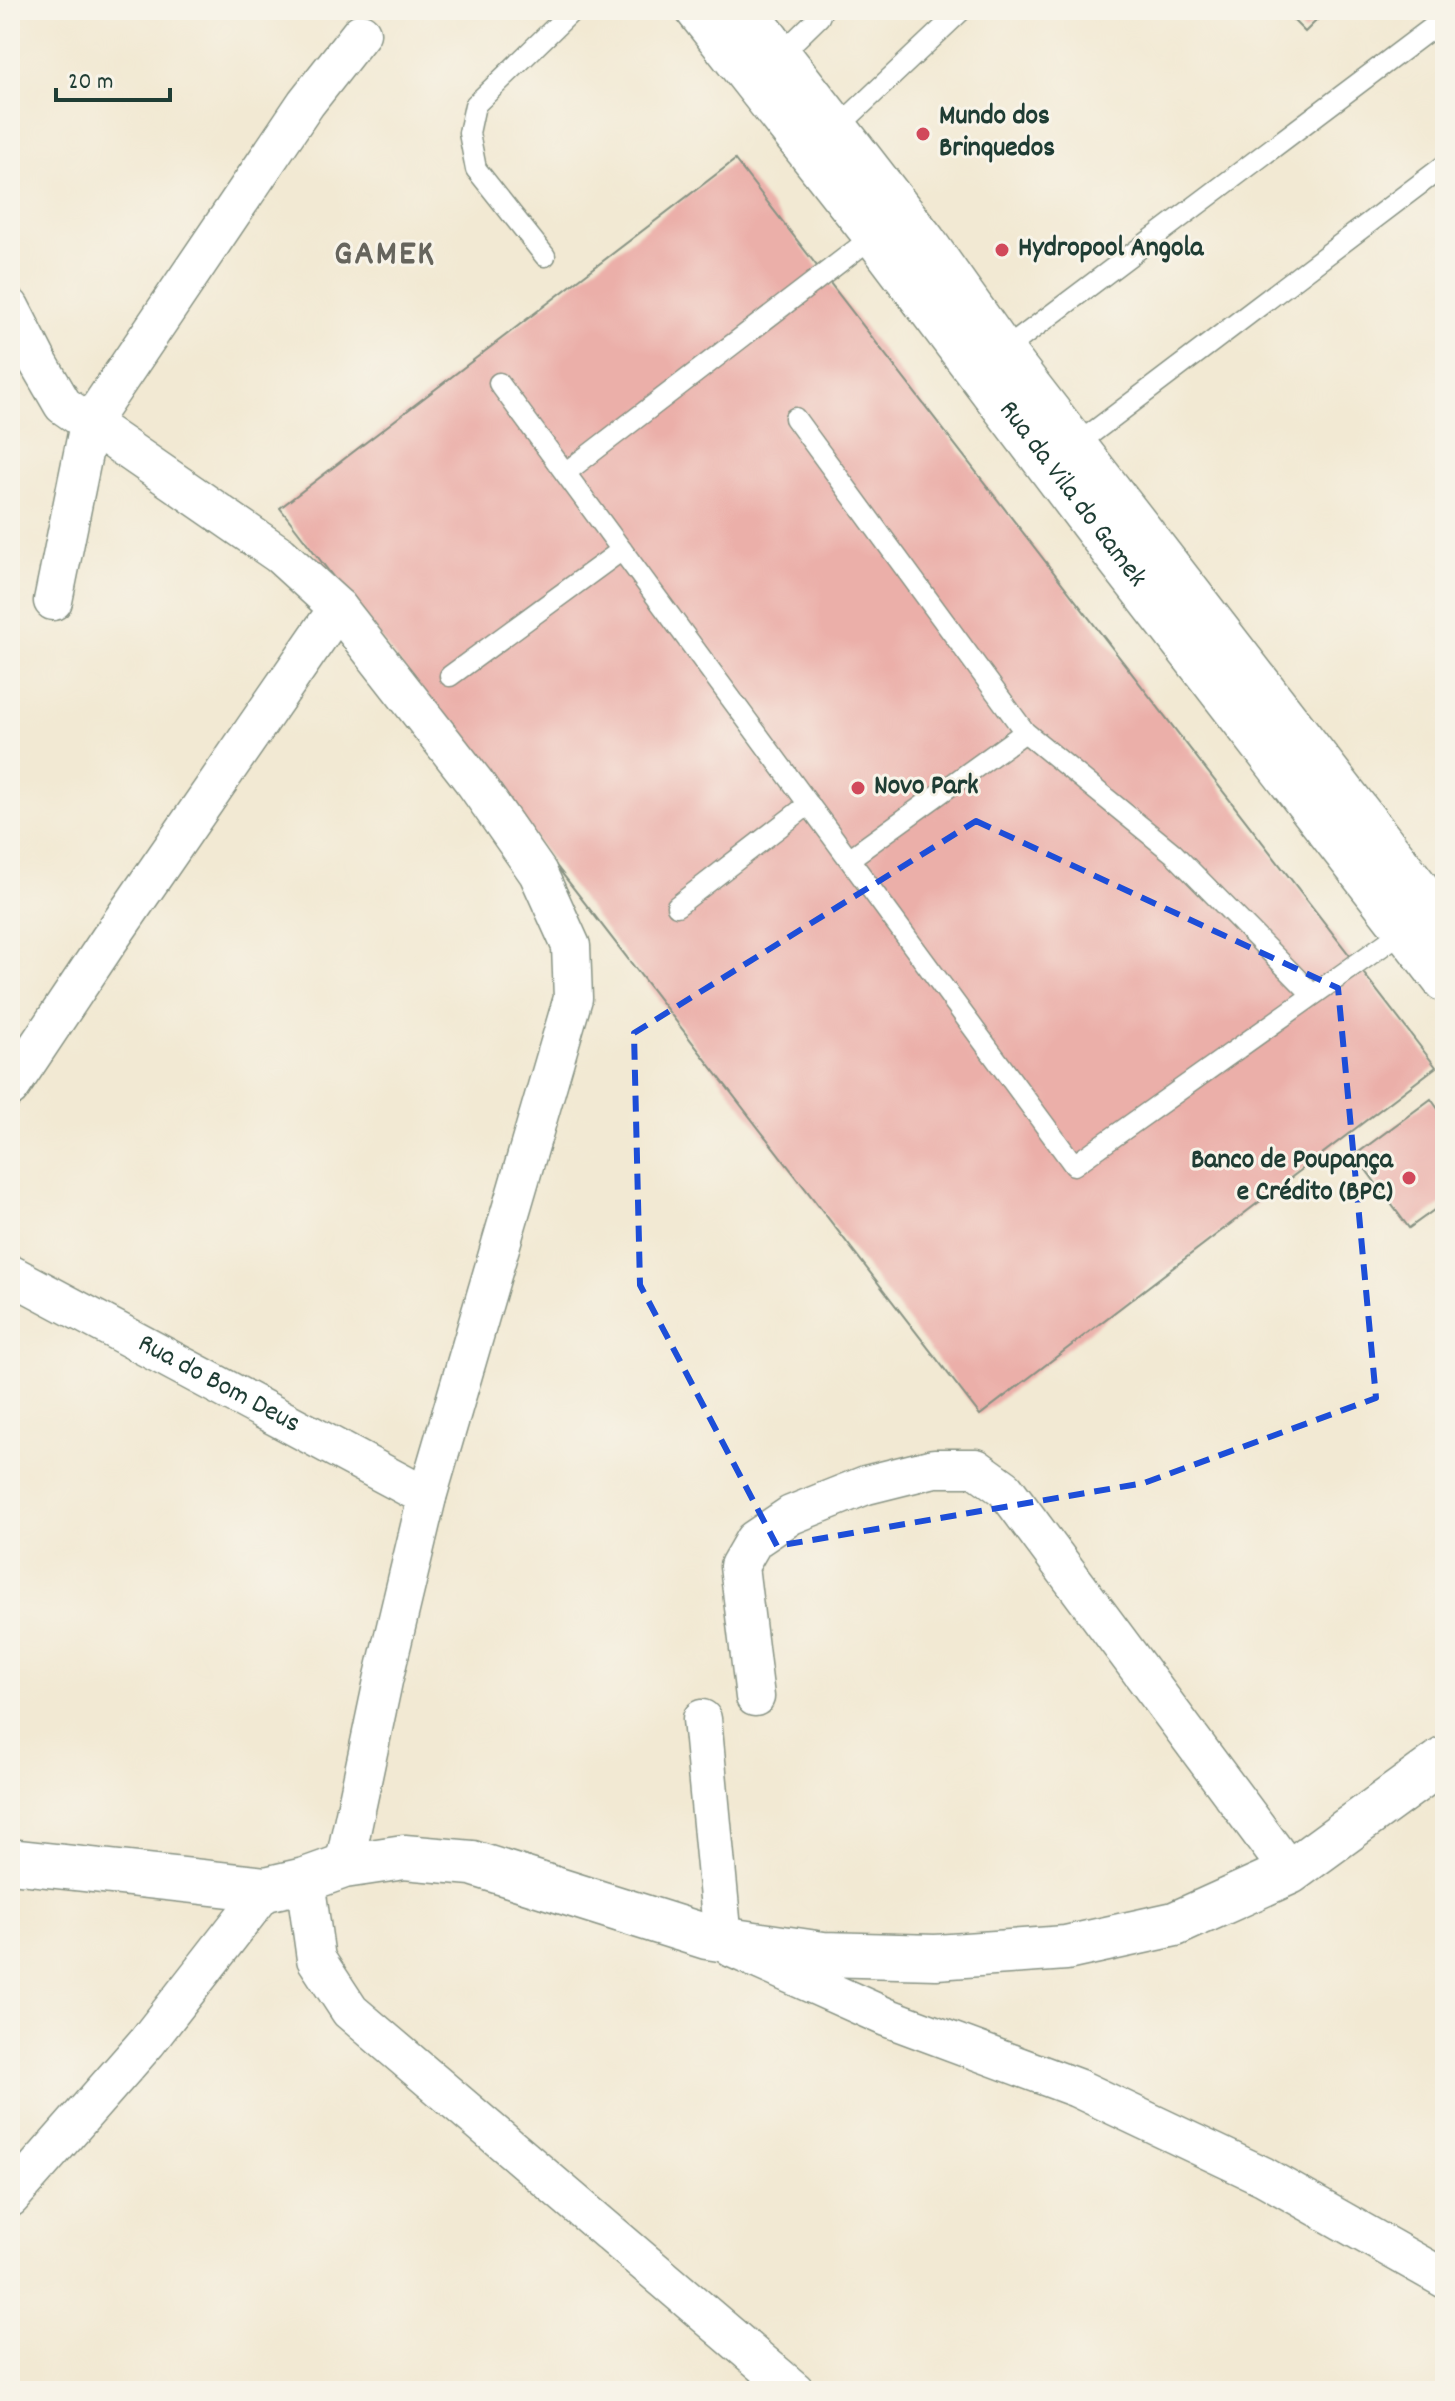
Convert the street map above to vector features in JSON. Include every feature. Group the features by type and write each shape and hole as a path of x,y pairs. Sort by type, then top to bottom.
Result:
{"main road":[{"name":"Rua da Vila do Gamek","path":"698,10 875,235 1124,564 1426,927"},
{"name":"Rua da Vila do Gamek","path":"744,10 924,242 1002,352 1076,445 1426,927 1445,980"},
{"path":"10,1861 305,1878 404,1857 472,1863 715,1938 823,1954 936,1957 1066,1948 1175,1924 1290,1872 1445,1759"}],"street":[{"path":"53,601 89,424 306,103 361,33"},
{"path":"10,307 63,405 280,555 338,608 475,783 538,873 571,946 573,998 427,1497 383,1681 305,1878 147,2042 10,2198"},
{"path":"10,1088 338,608"},
{"name":"Rua do Bom Deus","path":"10,1274 427,1497"},
{"path":"755,1697 739,1566 754,1540 791,1515 866,1485 934,1468 976,1468 1005,1489 1290,1872"},
{"path":"702,1719 715,1938 886,2017 1077,2088 1263,2176 1445,2279"},
{"path":"305,1878 316,1959 350,2011 795,2391"}],"lane":[{"path":"545,256 476,169 469,133 475,105 573,10"},
{"path":"779,56 819,17 822,10"},
{"path":"835,130 962,10"},
{"path":"1002,352 1445,18"},
{"path":"1076,445 1445,165"},
{"path":"565,473 875,235"},
{"path":"499,383 1074,1165 1313,995 1426,927"},
{"path":"795,418 1025,732 1173,853 1313,995"},
{"path":"450,676 622,550"},
{"path":"849,859 1025,732"},
{"path":"677,906 809,804"}],"highlighted area":[{"path":"976,821 1338,988 1376,1398 1144,1483 777,1546 640,1285 634,1033"}],"building":[{"path":"1283,10 1327,10 1305,32"},
{"name":"Novo Park","path":"735,160 1436,1067 980,1415 280,508"},
{"name":"Banco de Poupança e Crédito (BPC)","path":"1431,1099 1445,1119 1445,1202 1409,1228 1355,1155"}],"place":[{"name":"Mundo dos Brinquedos","path":"923,134"},
{"name":"Hydropool Angola","path":"1002,250"},
{"name":"Novo Park","path":"858,788"},
{"name":"Banco de Poupança e Crédito (BPC)","path":"1409,1178"}],"district":[{"name":"GAMEK","path":"385,256"}]}
